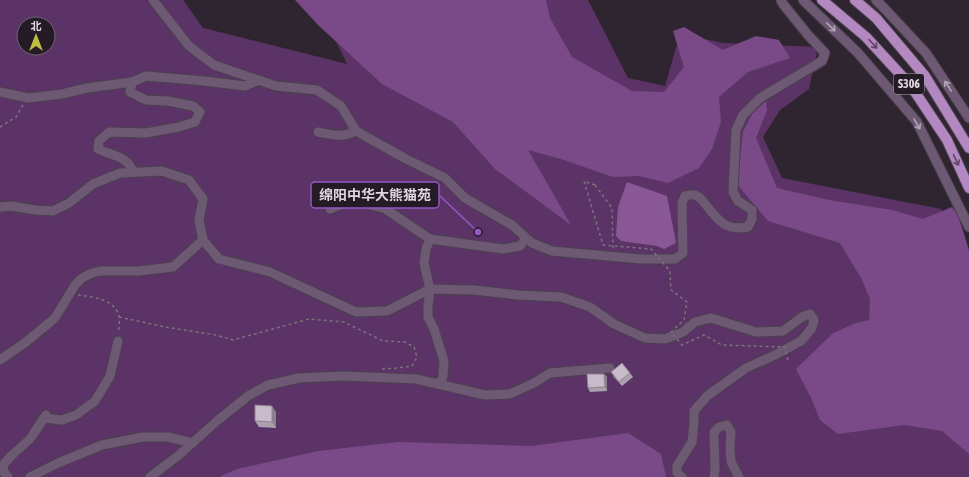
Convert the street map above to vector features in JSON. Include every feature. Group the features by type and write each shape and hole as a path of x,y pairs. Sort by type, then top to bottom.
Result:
{"main road":[{"name":"S306","path":"822,0 866,36 911,86 947,140 969,188"},
{"name":"S306","path":"854,0 876,18 925,76 969,148"}],"street":[{"path":"152,0 189,46 214,65 276,86 317,90 341,106 356,131 406,159 445,178 465,198 512,226 532,243 552,251 641,259 675,259 683,253 682,203 685,196 693,194 700,198 726,226 739,229 748,227 752,219 752,210 738,201 733,192 736,130 743,115 760,98 822,61 825,53 781,0"},
{"path":"803,0 858,52 917,122 969,227"},
{"path":"876,0 926,53 969,118"},
{"path":"0,92 28,98 62,94 87,88 132,82 146,76 245,86 259,80"},
{"path":"132,82 130,92 146,100 168,101 192,106 200,112 195,122 179,127 146,133 109,132 99,141 98,149 108,154 120,157 130,165 133,172"},
{"path":"318,132 336,136 349,135 356,131"},
{"path":"0,207 11,206 53,211 69,203 93,184 120,173 162,171 190,180 203,199 199,220 204,240 220,259 270,272 356,312 387,312 430,289 474,290 518,295 561,297 590,307 614,324 645,338 665,339 683,332 695,322 711,318 756,332 783,331 802,317 810,314 814,320 812,328 801,340 775,355 746,368 707,396 694,411 692,442 677,466 677,473 682,477"},
{"path":"330,209 347,202 358,202 384,208 430,239 503,249 520,246 526,238"},
{"path":"430,239 426,249 424,263 430,289 428,317 434,329 444,361 443,377 439,384"},
{"path":"0,360 26,342 54,318 75,285 82,278 100,271 138,271 173,267 204,240"},
{"path":"8,477 4,471 4,464 30,439 45,417 62,420 76,415 95,401 110,376 118,340"},
{"path":"150,477 179,455 248,396 268,385 299,378 343,376 416,379 485,395 510,394 534,383 550,373 610,368"},
{"path":"714,477 714,432 719,427 727,425 731,432 731,462 739,477"},
{"path":"30,477 58,463 102,445 143,437 168,437 192,443"}],"path":[{"path":"0,127 16,117 28,98"},
{"path":"613,257 612,208 595,185 584,181 603,245 651,249 670,271 671,290 687,302 684,320 671,332 682,345 704,335 722,345 784,347 788,361"},
{"path":"71,293 92,297 108,302 116,307 119,317 118,340"},
{"path":"119,317 165,327 216,335 233,340 309,319 344,322 383,341 405,342 414,346 417,357 412,366 381,368"}],"shaded area":[{"path":"0,0 183,0 203,28 347,64 316,0 588,0 628,78 665,86 680,34 723,43 818,47 809,89 780,110 763,137 782,178 941,209 969,255 969,477 0,477"},
{"path":"295,0 546,0 550,18 572,57 632,91 664,92 684,67 673,31 684,27 723,50 756,36 779,40 790,58 748,72 719,97 721,122 712,149 699,168 668,183 639,176 613,177 561,159 528,150 571,225 495,169 453,122 382,84 318,25"},
{"path":"766,101 767,110 756,138 777,188 829,200 892,210 923,219 952,207 958,215 969,250 969,454 942,431 904,425 838,434 820,420 811,398 796,369 833,333 856,323 869,320 870,299 861,278 840,243 768,221 737,184 743,132 752,114"},
{"path":"627,182 667,196 676,243 664,249 657,246 621,241 616,236 618,207"},
{"path":"628,433 661,454 666,477 219,477 237,469 318,451 398,442 531,446"}],"building":[{"path":"622,363 630,373 619,382 611,372"},
{"path":"587,374 604,374 605,387 588,388"},
{"path":"255,405 272,406 272,422 255,421"}],"place":[{"name":"绵阳中华大熊猫苑","path":"478,232"}]}
